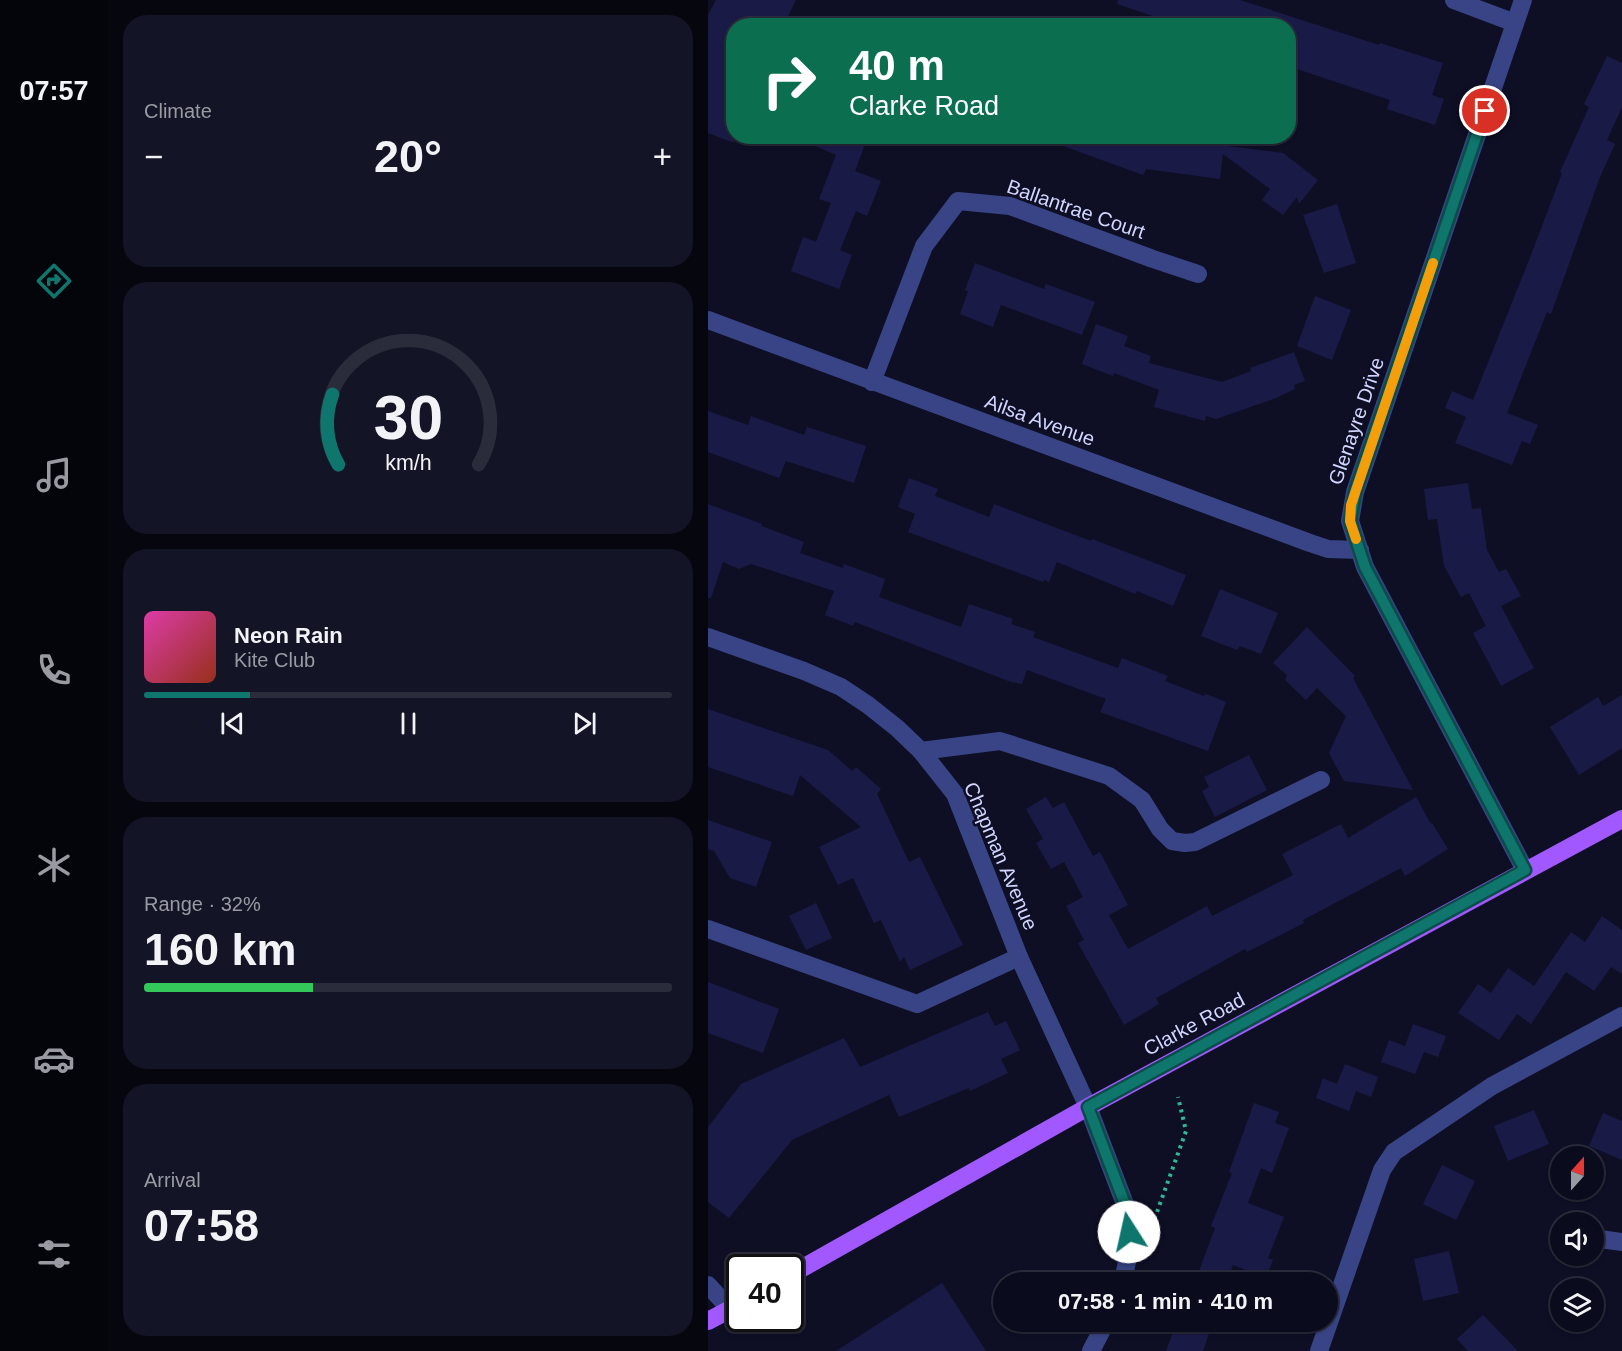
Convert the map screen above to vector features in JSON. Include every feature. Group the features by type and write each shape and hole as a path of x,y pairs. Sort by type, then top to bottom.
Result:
{"main road":[{"name":"Clarke Road","path":"804,1267 1088,1107 1622,819"},
{"path":"708,1321 726,1311"}],"street":[{"path":"1454,0 1515,23"},
{"name":"Glenayre Drive","path":"1522,0 1355,492 1350,521 1365,567 1525,870"},
{"name":"Ballantrae Court","path":"872,382 924,246 958,201 1010,206 1153,260 1198,274"},
{"name":"Ailsa Avenue","path":"708,320 1310,543 1328,549 1360,550"},
{"name":"Chapman Avenue","path":"708,637 804,671 841,687 868,705 921,751 955,794 1019,957 1088,1107 1128,1212 1130,1251 1125,1272"},
{"path":"921,751 1000,741 1109,776 1142,800 1160,829 1172,841 1185,843 1195,842 1321,780"},
{"path":"708,929 917,1004 1019,957"},
{"path":"1326,1349 1382,1170 1394,1152 1492,1086 1622,1016"},
{"path":"1604,1240 1622,1242"},
{"path":"708,1285 726,1299"},
{"path":"1091,1351 1101,1332"}],"path":[{"path":"1152,1226 1186,1131 1178,1097"}],"building":[{"path":"716,0 796,0 787,18 726,18 726,140 708,133 708,15"},
{"path":"1118,0 1240,0 1296,18 1156,18 1117,4"},
{"path":"1296,18 1443,63 1432,95 1444,99 1435,125 1387,109 1390,100 1296,69"},
{"path":"1607,56 1622,63 1622,107 1607,140 1615,144 1600,177 1551,314 1547,312 1507,413 1538,425 1530,444 1522,441 1512,465 1455,443 1466,417 1445,408 1452,391 1473,400 1531,255 1562,173 1560,172 1589,107 1584,104"},
{"path":"811,144 865,144 855,171 881,181 867,216 856,211 840,250 852,255 839,289 791,271 803,237 816,242 831,203 819,199 836,155"},
{"path":"1058,144 1212,144 1283,153 1318,180 1299,204 1297,197 1283,215 1262,200 1270,189 1223,154 1220,179 1146,169 1143,175"},
{"path":"1337,204 1356,263 1324,273 1303,215"},
{"path":"975,263 1044,289 1046,284 1095,302 1082,335 1001,305 993,327 960,314 968,291 965,290"},
{"path":"1315,296 1351,310 1332,360 1297,346"},
{"path":"1096,324 1128,336 1124,346 1151,356 1149,363 1222,382 1251,371 1250,368 1294,352 1305,381 1294,385 1295,389 1276,398 1216,419 1206,416 1205,421 1154,407 1159,390 1082,364"},
{"path":"708,411 748,425 751,416 804,435 807,427 866,446 854,483 786,461 779,478 708,452"},
{"path":"909,478 938,489 935,496 989,517 994,504 1186,575 1173,606 1137,591 1135,594 1057,562 1049,582 1044,580 1043,582 908,532 915,514 898,507"},
{"path":"1468,483 1472,509 1481,508 1487,550 1499,572 1506,569 1521,596 1501,606 1534,668 1501,686 1473,633 1486,626 1469,593 1461,597 1444,566 1437,519 1428,520 1424,489"},
{"path":"708,504 804,542 800,553 843,568 844,564 885,579 879,597 961,627 969,604 1013,619 1011,624 1035,632 1033,637 1118,668 1122,658 1168,676 1165,681 1226,702 1208,751 1100,712 1106,699 1027,670 1022,684 1011,682 855,622 853,626 825,615 834,591 751,564 739,569 723,562 711,598 708,598"},
{"path":"1220,589 1278,613 1261,654 1240,646 1237,650 1201,636"},
{"path":"1307,627 1355,676 1353,678 1413,790 1344,781 1329,753 1346,716 1317,688 1306,700 1285,680 1287,675 1273,663"},
{"path":"1622,695 1622,748 1579,775 1550,727 1598,697 1603,706"},
{"path":"708,709 828,750 852,771 856,767 881,789 877,794 909,862 920,857 963,945 910,970 904,957 900,962 881,920 874,923 853,878 838,885 819,847 861,827 800,775 793,796 708,767"},
{"path":"1249,755 1267,790 1215,817 1202,791 1209,787 1204,777"},
{"path":"1046,797 1053,808 1064,802 1093,856 1100,852 1128,905 1109,915 1128,949 1207,906 1212,916 1293,875 1282,854 1341,824 1348,838 1416,797 1448,849 1405,876 1401,868 1303,920 1304,923 1247,952 1245,949 1156,998 1159,1004 1124,1025 1078,943 1084,940 1066,906 1083,897 1064,862 1051,869 1036,843 1043,839 1026,809"},
{"path":"708,820 772,842 756,887 730,878 714,851 708,849"},
{"path":"816,903 832,938 806,950 789,916"},
{"path":"1602,916 1622,930 1622,974 1611,967 1594,991 1566,972 1531,1024 1517,1014 1499,1040 1458,1013 1478,984 1491,993 1508,968 1534,986 1571,932 1585,942"},
{"path":"708,982 779,1009 763,1053 708,1033"},
{"path":"988,1012 995,1026 1006,1021 1020,1050 1001,1059 1008,1073 970,1091 969,1088 899,1117 889,1095 792,1140 729,1218 708,1202 708,1127 741,1084 844,1038 860,1067"},
{"path":"1413,1024 1446,1036 1438,1057 1424,1052 1415,1074 1381,1062 1389,1040 1405,1046"},
{"path":"1345,1064 1378,1077 1371,1097 1356,1091 1349,1111 1316,1098 1323,1078 1337,1084"},
{"path":"1254,1103 1279,1112 1275,1123 1289,1128 1272,1173 1261,1168 1248,1203 1284,1217 1268,1258 1273,1260 1268,1272 1251,1272 1233,1265 1231,1272 1199,1272 1215,1228 1211,1226 1232,1173 1229,1172"},
{"path":"1534,1110 1549,1144 1508,1161 1494,1126"},
{"path":"1603,1113 1622,1121 1622,1160 1604,1152 1604,1146 1589,1146"},
{"path":"1442,1165 1475,1181 1456,1220 1423,1204"},
{"path":"1449,1251 1459,1293 1423,1301 1414,1259"},
{"path":"942,1283 986,1351 836,1351"},
{"path":"1483,1315 1518,1351 1468,1351 1457,1339"},
{"path":"1173,1332 1210,1332 1203,1351 1166,1351"}],"slow traffic":[{"path":"1356,539 1350,521 1351,505 1433,263"}],"route":[{"path":"1129,1232 1128,1212 1088,1107 1525,870 1365,567 1350,521 1355,492 1485,111"}]}
